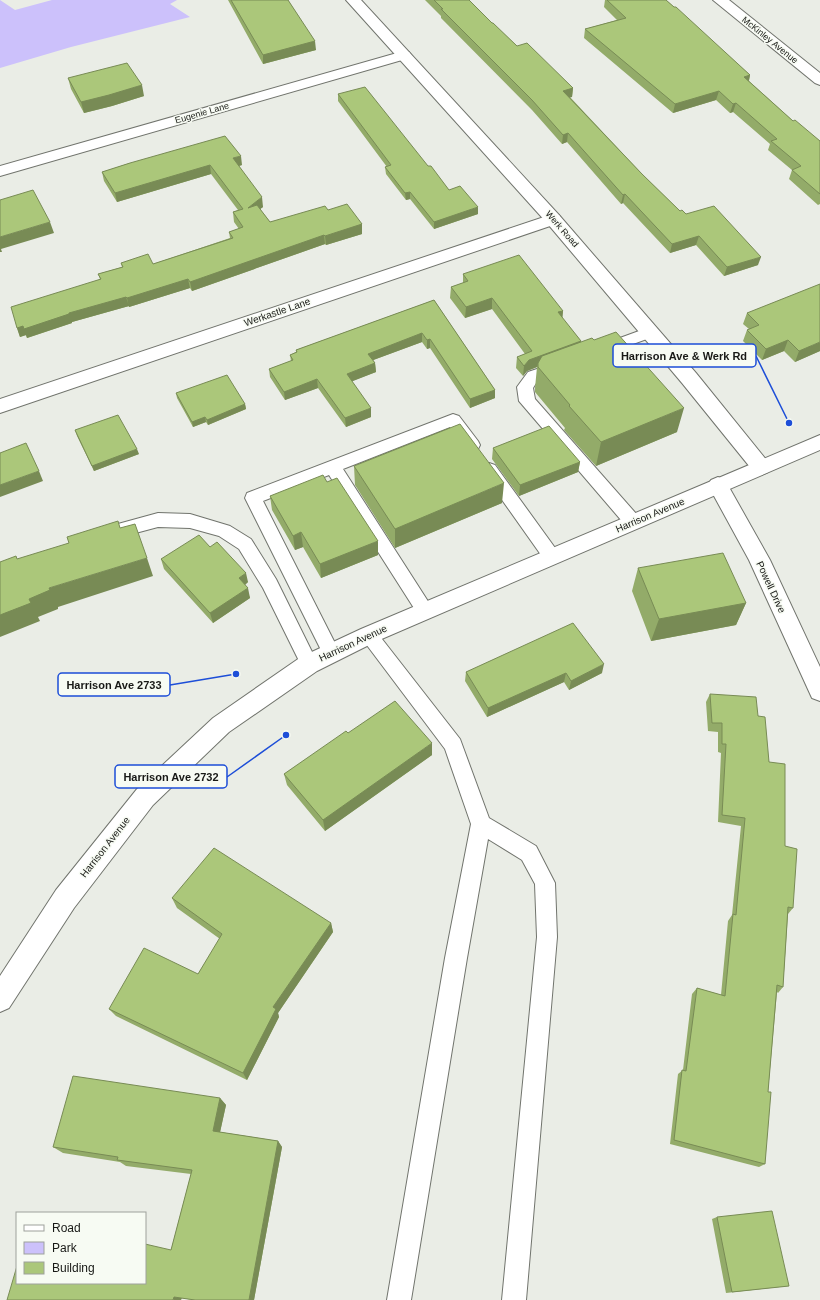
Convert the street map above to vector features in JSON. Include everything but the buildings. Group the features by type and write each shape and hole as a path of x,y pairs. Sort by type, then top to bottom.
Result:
{"street":[{"name":"Werk Road","path":"353,0 553,219 650,332 761,467"},
{"name":"McKinley Avenue","path":"720,0 818,77"},
{"name":"Eugenie Lane","path":"0,171 404,56"},
{"name":"Werkastle Lane","path":"0,406 553,219"},
{"name":"Harrison Avenue","path":"0,999 65,899 144,797 221,725 309,664 369,635 820,442"},
{"name":"Powell Drive","path":"718,485 734,510 820,691"}],"lane":[{"path":"592,354 650,332"},
{"path":"570,363 533,376 525,387 527,401 634,522"},
{"path":"332,653 254,498 453,420 552,557"},
{"path":"333,467 425,611"},
{"path":"99,536 158,520 190,521 224,531 245,544 270,584 309,664"},
{"path":"369,635 454,745 481,824 456,958 399,1300"},
{"path":"481,824 528,853 545,883 547,937 514,1300"}],"green space":[{"path":"0,0 15,10 52,0 177,0 170,4 190,17 71,47 0,68"}],"place":[{"name":"Harrison Ave & Werk Rd","path":"789,423"},
{"name":"Harrison Ave 2733","path":"236,674"},
{"name":"Harrison Ave 2732","path":"286,735"}]}
